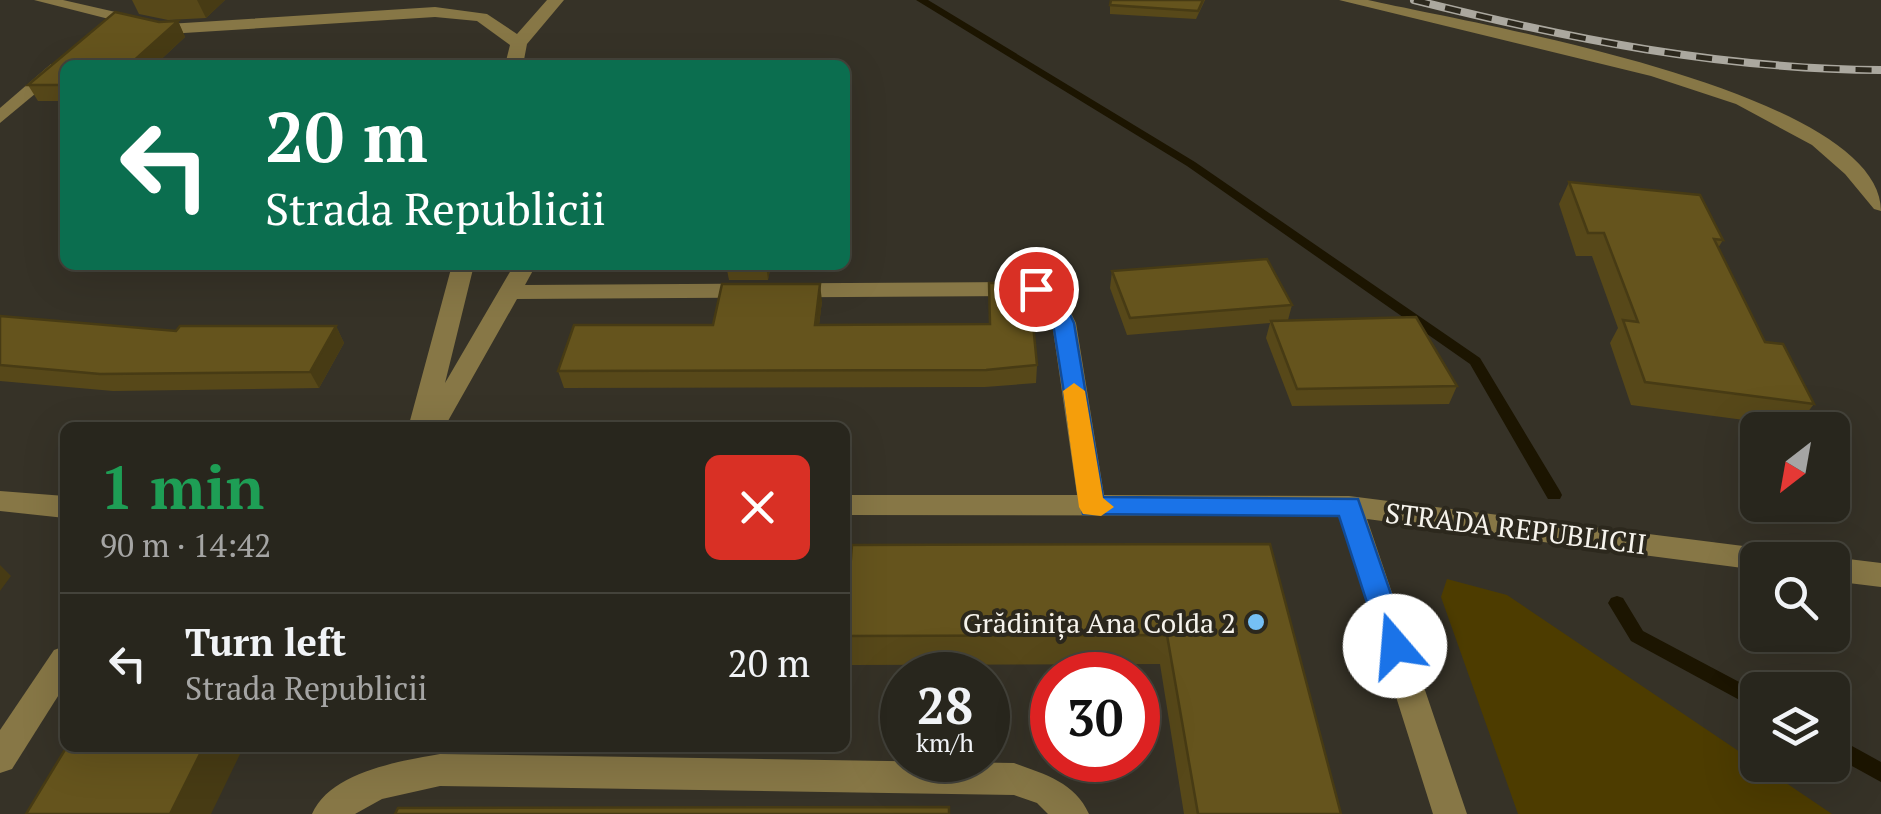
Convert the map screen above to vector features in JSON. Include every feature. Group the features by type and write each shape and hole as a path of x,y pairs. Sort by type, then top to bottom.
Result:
{"street":[{"path":"42,0 168,29 435,12 481,17 520,44"},
{"path":"515,60 520,44 556,0"},
{"path":"1347,0 1693,81 1747,102 1825,143 1864,180 1881,206"},
{"path":"93,36 113,18"},
{"path":"65,60 70,56"},
{"path":"0,116 60,65"},
{"path":"424,422 462,270"},
{"path":"434,422 522,270"},
{"path":"510,292 1036,289 1054,302 1064,323 1092,507"},
{"path":"0,501 60,507"},
{"name":"STRADA REPUBLICII","path":"850,505 1349,506 1740,557"},
{"path":"1349,506 1450,814"},
{"path":"1850,571 1881,575"},
{"path":"0,758 60,667"},
{"path":"329,814 346,798 387,778 440,770 1014,779 1048,791 1072,814"}],"shaded area":[{"path":"1447,579 1507,595 1740,752 1740,782 1785,782 1832,814 1518,814 1441,597"}],"building":[{"path":"1111,0 1203,0 1198,11 1110,5"},
{"path":"115,12 159,22 178,21 135,60 60,60 60,85 28,85"},
{"path":"1569,182 1700,195 1723,240 1714,239 1765,342 1783,344 1814,404 1645,382 1623,320 1638,322 1604,233 1588,233"},
{"path":"1267,259 1292,305 1130,318 1112,271"},
{"path":"989,283 1029,283 1037,365 986,370 558,371 574,325 713,325 722,284 820,284 815,325 990,324"},
{"path":"0,316 176,331 180,326 336,326 310,372 100,374 0,365"},
{"path":"1416,317 1457,386 1297,389 1271,321"},
{"path":"1270,544 1341,814 1198,814 1167,635 850,636 852,545"},
{"path":"64,752 201,752 170,814 26,814"},
{"path":"949,807 949,814 395,814 398,808"}],"waterway":[{"path":"921,0 1191,164 1475,361 1554,495"},
{"path":"1617,603 1637,636 1740,692"},
{"path":"1850,755 1881,773"}],"railway":[{"path":"1414,0 1588,39 1704,58 1881,70"}],"slow traffic":[{"path":"1074,391 1092,507 1101,507"}],"place":[{"name":"Grădinița Ana Colda 2","path":"1256,622"}],"route":[{"path":"1036,289 1054,302 1064,323 1092,507 1349,506 1395,646"}]}
